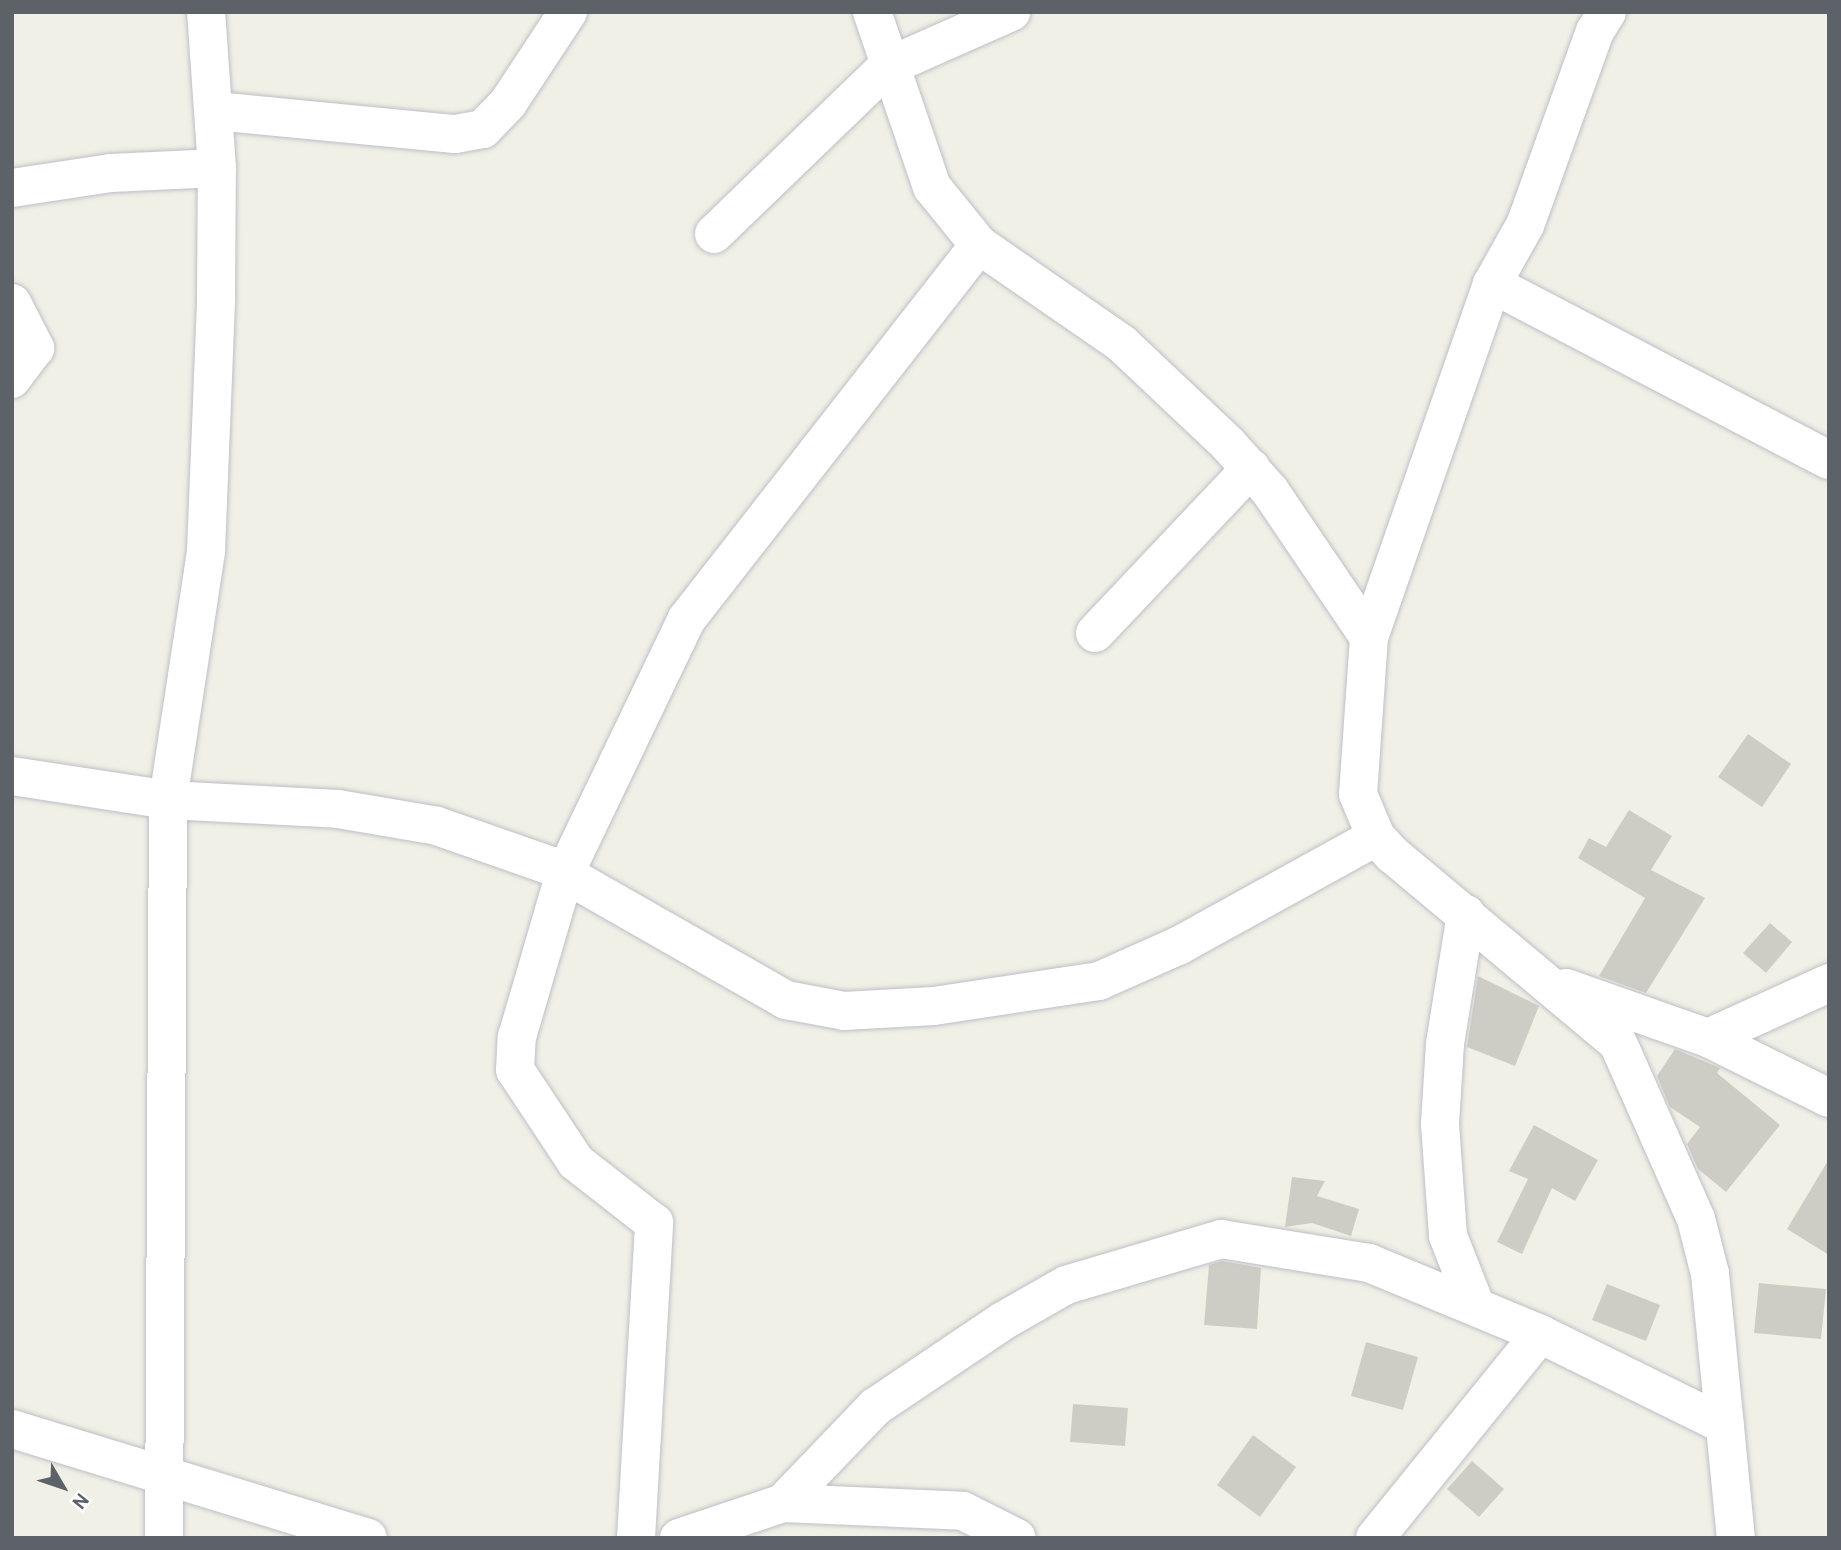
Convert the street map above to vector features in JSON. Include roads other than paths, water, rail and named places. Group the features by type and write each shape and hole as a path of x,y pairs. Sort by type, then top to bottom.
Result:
{"street":[{"path":"164,1538 169,800 206,551 217,168 206,12"},
{"path":"215,111 455,134 483,129 508,103 568,12"},
{"path":"872,12 887,67 932,187 979,245 1121,343 1251,468 1369,637"},
{"path":"714,234 887,67 1011,12"},
{"path":"1607,12 1595,31 1525,225 1492,284 1369,637 1359,794 1376,837 1549,982 1618,1044 1696,1219 1710,1274 1736,1538"},
{"path":"12,188 111,173 217,168"},
{"path":"636,1538 654,1223 576,1162 515,1070 517,1037 565,873 686,620 979,245"},
{"path":"1492,284 1720,408 1829,460"},
{"path":"12,303 35,348 12,379"},
{"path":"1095,633 1251,468"},
{"path":"12,776 169,800 338,809 438,826 565,873 786,1000 857,1010 934,1006 1100,981 1180,945 1376,837"},
{"path":"1466,914 1444,1044 1440,1124 1448,1236 1476,1307"},
{"path":"1549,982 1708,1038 1829,1098"},
{"path":"1708,1038 1829,983"},
{"path":"783,1503 875,1407 1003,1321 1066,1285 1221,1239 1369,1263 1540,1334 1725,1425"},
{"path":"1374,1538 1540,1334"},
{"path":"12,1429 368,1538"},
{"path":"679,1538 783,1503 963,1511 1017,1538"}]}
